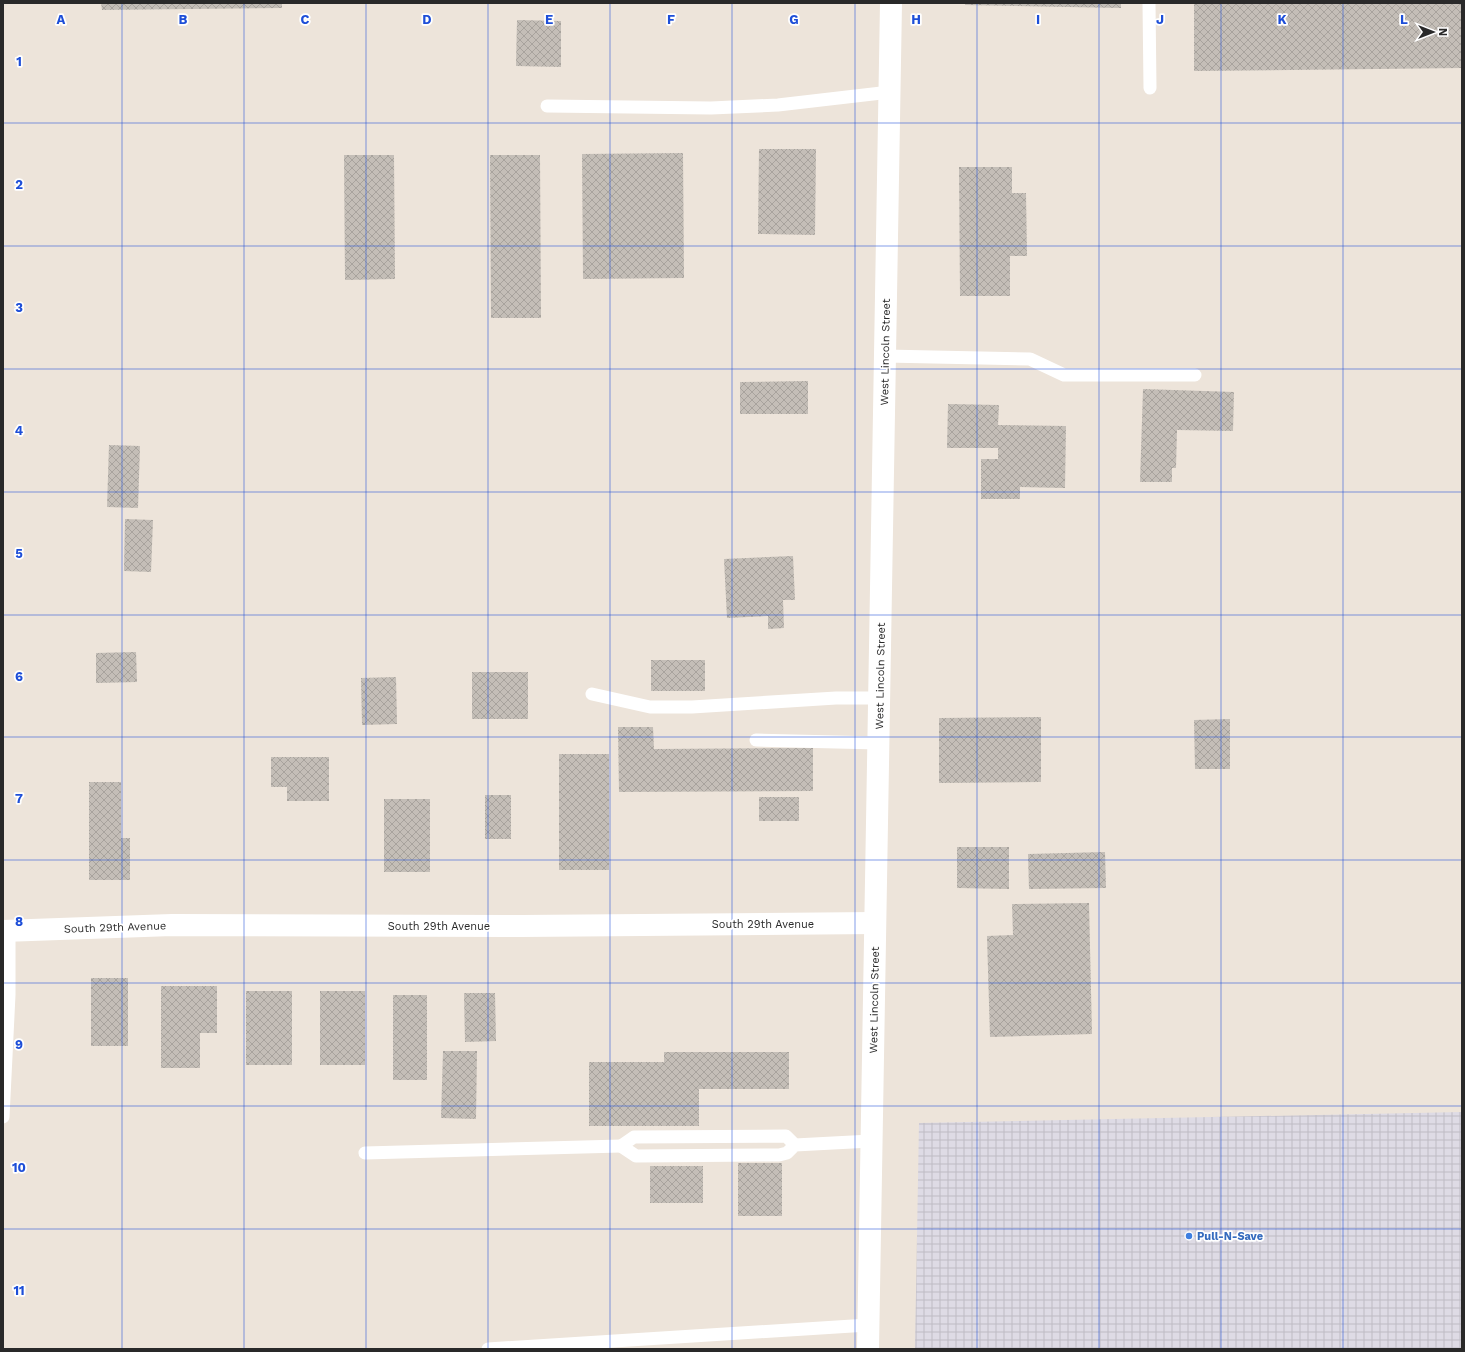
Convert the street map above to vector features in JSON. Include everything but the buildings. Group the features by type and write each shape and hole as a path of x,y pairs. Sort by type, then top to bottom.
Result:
{"street":[{"name":"West Lincoln Street","path":"868,1349 891,3"},
{"name":"South 29th Avenue","path":"6,931 172,925 529,926 875,924"}],"lane":[{"path":"1149,3 1150,88"},
{"path":"547,106 711,108 778,105 890,92"},
{"path":"885,356 1030,359 1064,375 1195,375"},
{"path":"592,694 650,707 692,707 836,698 880,698"},
{"path":"756,740 879,743"},
{"path":"3,1117 10,995 6,931"},
{"path":"365,1153 621,1146 634,1137 786,1136 795,1145"},
{"path":"621,1146 636,1156 779,1155 787,1153 795,1145 871,1141"},
{"path":"488,1349 868,1325"}],"shaded area":[{"name":"Pull-N-Save","path":"1462,1112 1462,1349 915,1349 919,1123"}],"place":[{"name":"Pull-N-Save","path":"1189,1236"}]}
